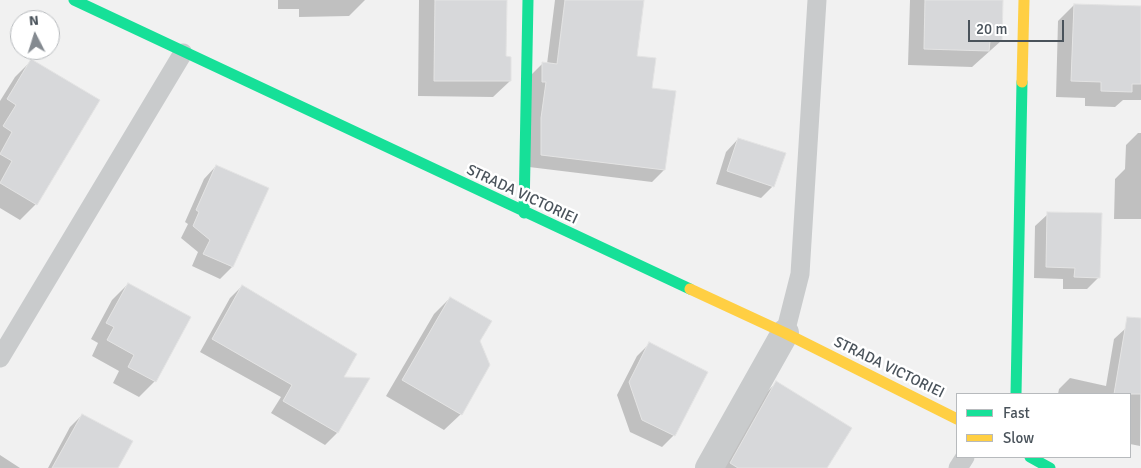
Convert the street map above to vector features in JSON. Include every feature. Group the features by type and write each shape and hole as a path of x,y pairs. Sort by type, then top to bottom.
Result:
{"street":[{"name":"STRADA VICTORIEI","path":"74,0 524,213 786,333 956,418"},
{"path":"524,213 528,0"},
{"path":"1016,393 1024,0"},
{"path":"709,468 786,333"},
{"path":"1032,458 1050,468"}],"lane":[{"path":"786,333 800,274 817,0"},
{"path":"0,358 183,53"}],"building":[{"path":"435,0 507,0 506,56 511,57 511,81 434,81"},
{"path":"565,0 644,0 637,56 656,58 652,88 676,91 665,170 541,155 541,118 546,82 542,82 542,62 557,64"},
{"path":"925,0 1003,0 1002,41 990,41 989,51 924,49"},
{"path":"1074,4 1141,6 1141,84 1132,84 1132,92 1101,91 1101,82 1071,81"},
{"path":"30,60 33,60 100,100 37,205 0,183 12,161 0,154 12,132 3,126 16,105 7,99"},
{"path":"738,138 786,153 774,187 727,171"},
{"path":"216,165 269,188 233,267 203,254 210,240 193,226 199,212 196,210"},
{"path":"1047,212 1102,213 1100,278 1074,277 1075,268 1046,267"},
{"path":"128,283 191,317 156,382 128,367 134,355 107,340 114,327 106,323"},
{"path":"242,285 357,354 344,377 370,378 338,433 283,401 292,385 212,339"},
{"path":"450,297 492,321 480,341 490,365 462,415 402,380"},
{"path":"1127,317 1141,318 1141,394 1114,393"},
{"path":"649,342 708,372 675,436 642,420 629,382"},
{"path":"776,381 852,428 827,468 738,468 730,463"},
{"path":"82,414 133,441 118,468 52,468"}],"traffic: fast":[{"path":"74,0 690,289"},
{"path":"524,213 528,0"},
{"path":"1016,393 1022,82"},
{"path":"1032,458 1050,468"}],"traffic: slow":[{"path":"1022,82 1024,0"},
{"path":"690,289 785,333 956,418"}]}
